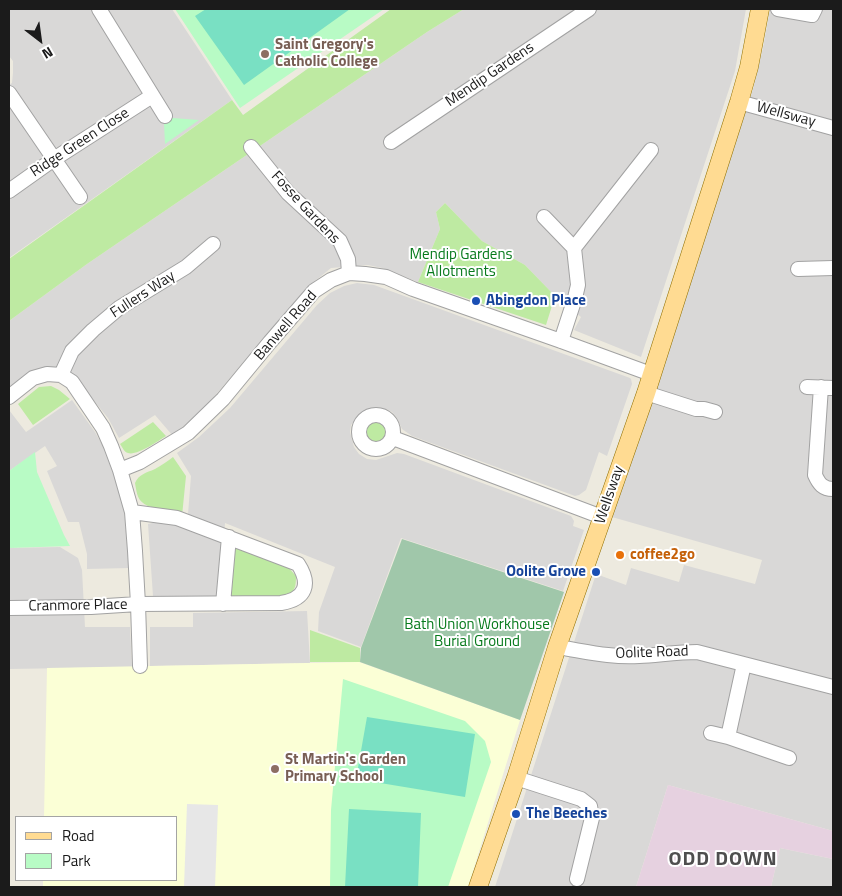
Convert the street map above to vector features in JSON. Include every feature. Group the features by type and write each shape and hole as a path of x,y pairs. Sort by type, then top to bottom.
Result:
{"main road":[{"name":"Wellsway","path":"478,887 516,778 557,647 646,393 739,102 749,67 760,9"}],"street":[{"path":"99,9 165,116"},
{"name":"Mendip Gardens","path":"391,142 589,9"},
{"path":"778,9 812,15 815,9"},
{"path":"9,93 80,197"},
{"name":"Ridge Green Close","path":"9,191 54,159 152,96"},
{"name":"Wellsway","path":"739,102 833,128"},
{"name":"Fosse Gardens","path":"251,147 288,193 340,241 348,259 348,274"},
{"path":"574,248 651,150"},
{"path":"544,216 574,248 578,284 561,341"},
{"name":"Fullers Way","path":"61,375 72,351 99,325 119,308 186,267 213,244"},
{"path":"798,269 833,268"},
{"name":"Banwell Road","path":"120,470 140,462 188,433 223,399 314,292 331,280 348,274 386,277 413,289 651,374"},
{"path":"9,397 33,378 47,374 61,375"},
{"name":"Cranmore Place","path":"9,608 91,607 138,604 132,512 112,446 103,428 72,382 61,375"},
{"path":"820,388 815,475 818,483 823,487 833,489"},
{"path":"646,393 696,409 715,412"},
{"path":"393,438 602,517"},
{"path":"132,512 176,518 229,537 298,564 304,578 304,588 300,596 292,601 281,603 138,604 140,666"},
{"path":"223,604 229,537"},
{"name":"Oolite Road","path":"557,647 618,656 698,652 833,687"},
{"path":"728,737 744,664"},
{"path":"711,733 789,758"},
{"path":"516,778 581,799 590,806 592,818 577,879"}],"shaded area":[{"path":"9,9 172,9 232,100 9,258 9,85 12,83 13,61 9,56"},
{"path":"464,9 746,9 735,71 641,357 574,330 581,317 555,296 525,265 482,241 445,203 436,212 440,229 418,282 382,268 368,265 331,268 310,285 207,405 173,436 155,415 119,438 108,418 72,374 56,367 42,368 29,372 9,388 9,321 87,264 427,32"},
{"path":"770,9 833,9 833,831 668,785 636,887 495,887 596,574 626,585 631,568 679,582 684,565 755,584 762,560 612,517 753,89"},
{"path":"357,283 374,285 631,379 632,384 607,456 599,452 586,490 575,496 412,436 402,429 397,418 386,409 371,409 363,412 351,425 350,432 354,447 359,454 367,459 376,460 397,453 404,454 571,516 574,521 573,526 584,530 563,591 401,538 361,647 318,631 319,612 335,567 225,523 220,598 157,598 153,596 148,524 156,522 187,527 191,476 177,453 199,437 230,408 317,305 330,293 344,286"},
{"path":"72,400 104,448 119,485 124,507 129,568 87,569 87,554 79,522 68,522 47,471 57,466 45,446 9,471 9,410 26,432"},
{"path":"60,547 78,558 82,570 85,627 130,627 132,667 9,669 9,548"},
{"path":"307,611 310,663 150,666 150,627 193,627 193,613"},
{"name":"St Martin's Garden Primary School","path":"359,662 520,720 468,887 43,887 43,881 178,881 178,816 44,816 47,668"},
{"path":"668,785 833,831 833,859 780,848 771,887 636,887"},
{"path":"187,804 218,805 215,887 184,887"},
{"path":"780,848 833,859 833,887 771,887"}],"green space":[{"name":"Saint Gregory's Catholic College","path":"175,9 384,9 240,108"},
{"path":"206,9 350,9 244,85 195,16"},
{"path":"391,9 464,9 427,32 87,264 9,321 9,259 232,100 243,115"},
{"path":"173,118 199,120 165,144 164,123"},
{"name":"Mendip Gardens Allotments","path":"445,203 482,241 525,265 555,296 546,325 418,282 440,229 436,212"},
{"path":"51,386 70,399 33,425 18,404 39,387"},
{"path":"376,420 381,421 387,427 387,437 381,443 376,444 371,443 365,437 364,432 365,427 371,421"},
{"path":"153,422 166,436 137,452 125,452 120,444"},
{"path":"35,452 37,472 70,546 9,548 9,471"},
{"path":"173,457 186,476 182,516 144,504 138,497 135,483 141,476"},
{"name":"Bath Union Workhouse Burial Ground","path":"402,539 564,592 520,720 360,662 361,648"},
{"path":"233,544 288,567 296,576 293,591 286,597 228,599"},
{"path":"310,630 360,648 360,662 310,662"},
{"path":"343,679 465,721 485,741 491,762 448,887 330,887 331,810"},
{"path":"367,717 475,734 465,797 356,779"},
{"path":"349,809 421,813 418,887 345,887"}],"place":[{"name":"Saint Gregory's Catholic College","path":"265,54"},
{"name":"Abingdon Place","path":"476,301"},
{"name":"coffee2go","path":"620,555"},
{"name":"Oolite Grove","path":"596,572"},
{"name":"St Martin's Garden Primary School","path":"275,769"},
{"name":"The Beeches","path":"516,814"}],"district":[{"name":"ODD DOWN","path":"723,860"}]}
